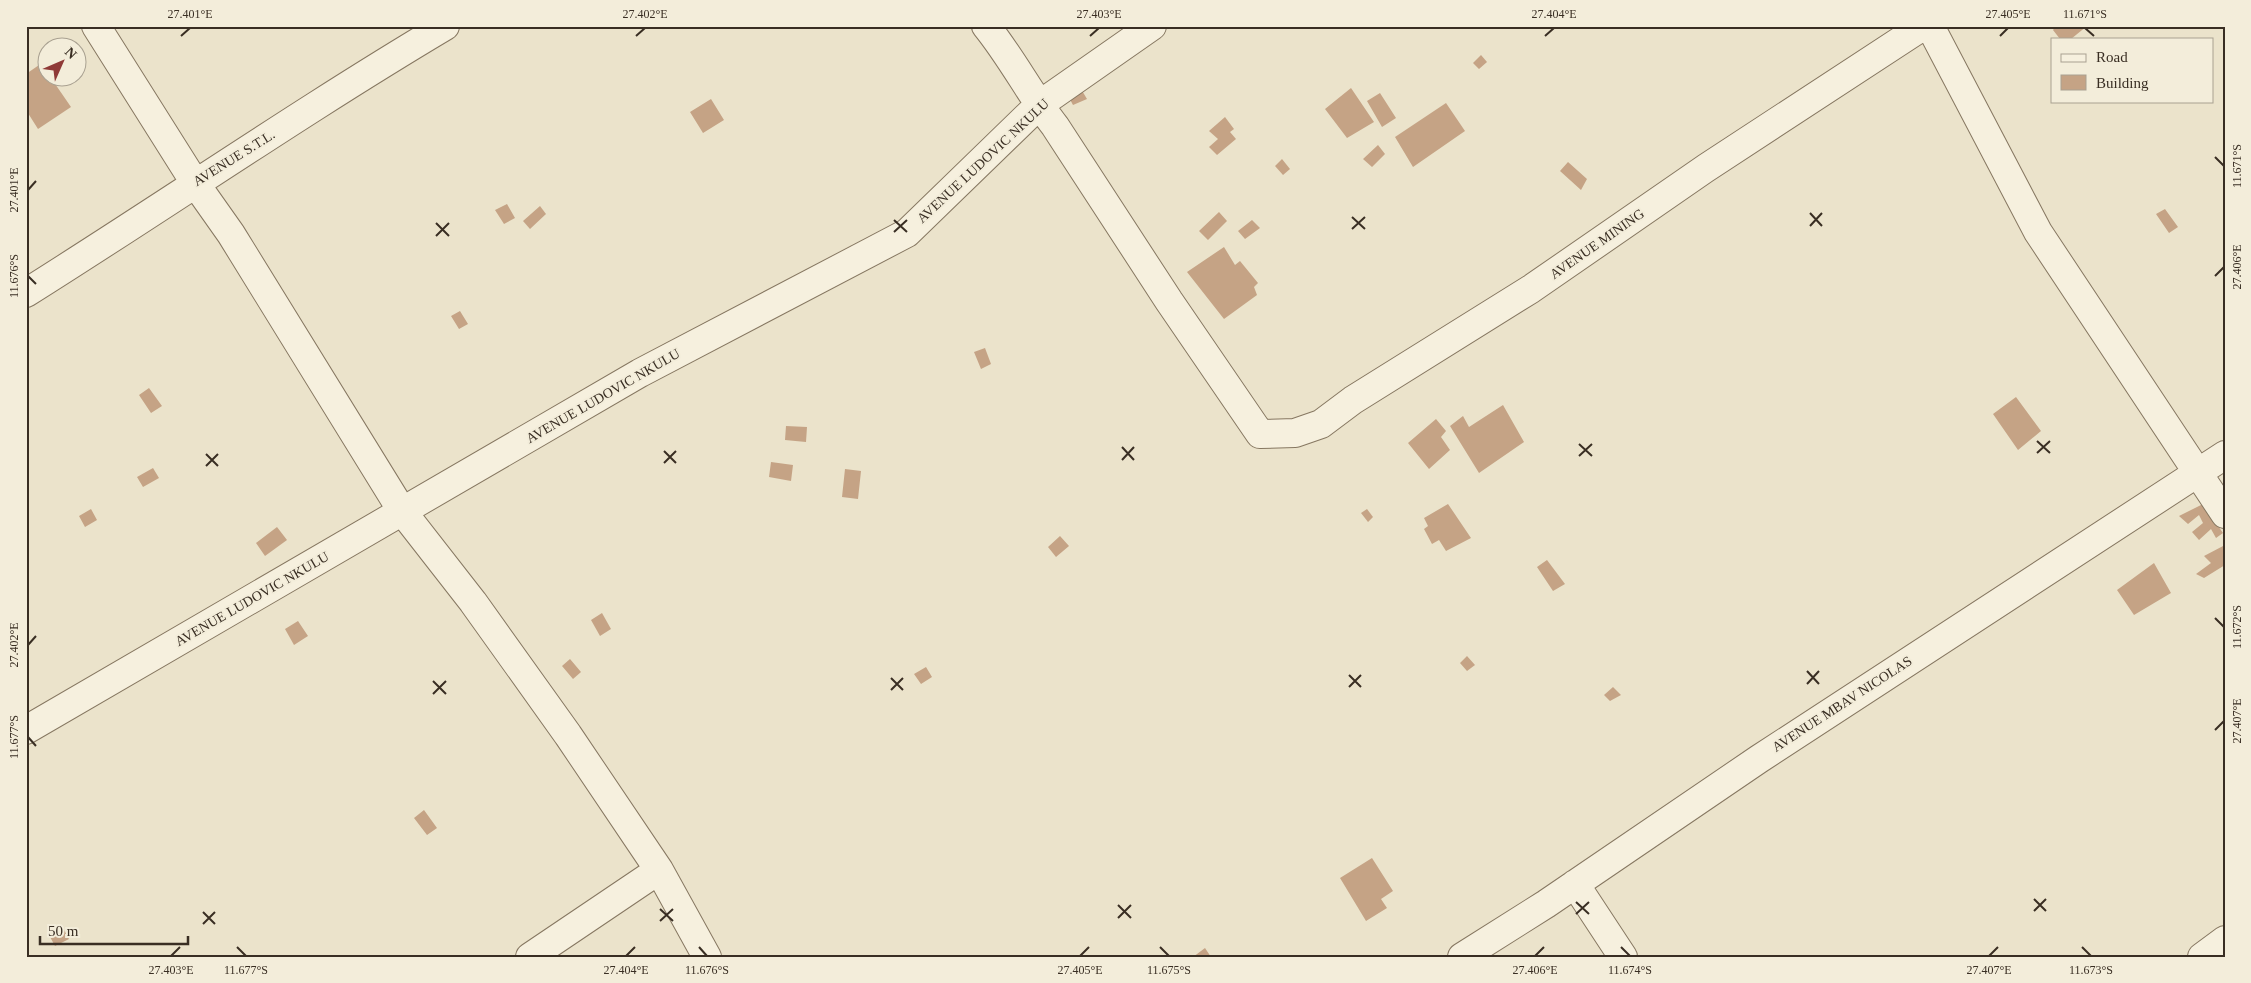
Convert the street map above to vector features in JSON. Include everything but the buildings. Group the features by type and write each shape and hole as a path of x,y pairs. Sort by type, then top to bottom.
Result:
{"street":[{"path":"96,26 195,183 231,234 402,511 473,602 568,736 658,870 707,957"},
{"name":"AVENUE S.T.L.","path":"26,293 154,213 195,183 445,26"},
{"path":"986,26 1004,49 1039,105"},
{"name":"AVENUE LUDOVIC NKULU","path":"26,730 640,373 907,233 1039,105 1152,26"},
{"name":"AVENUE MINING","path":"1039,105 1055,126 1169,302 1260,434 1295,433 1321,424 1353,400 1532,289 1714,163 1923,26"},
{"path":"1930,26 2038,232 2225,514"},
{"name":"AVENUE MBAV NICOLAS","path":"1462,957 1575,884 1759,759 2225,455"},
{"path":"530,957 658,870"},
{"path":"1575,884 1623,957"},
{"path":"2202,957 2225,940"}]}
